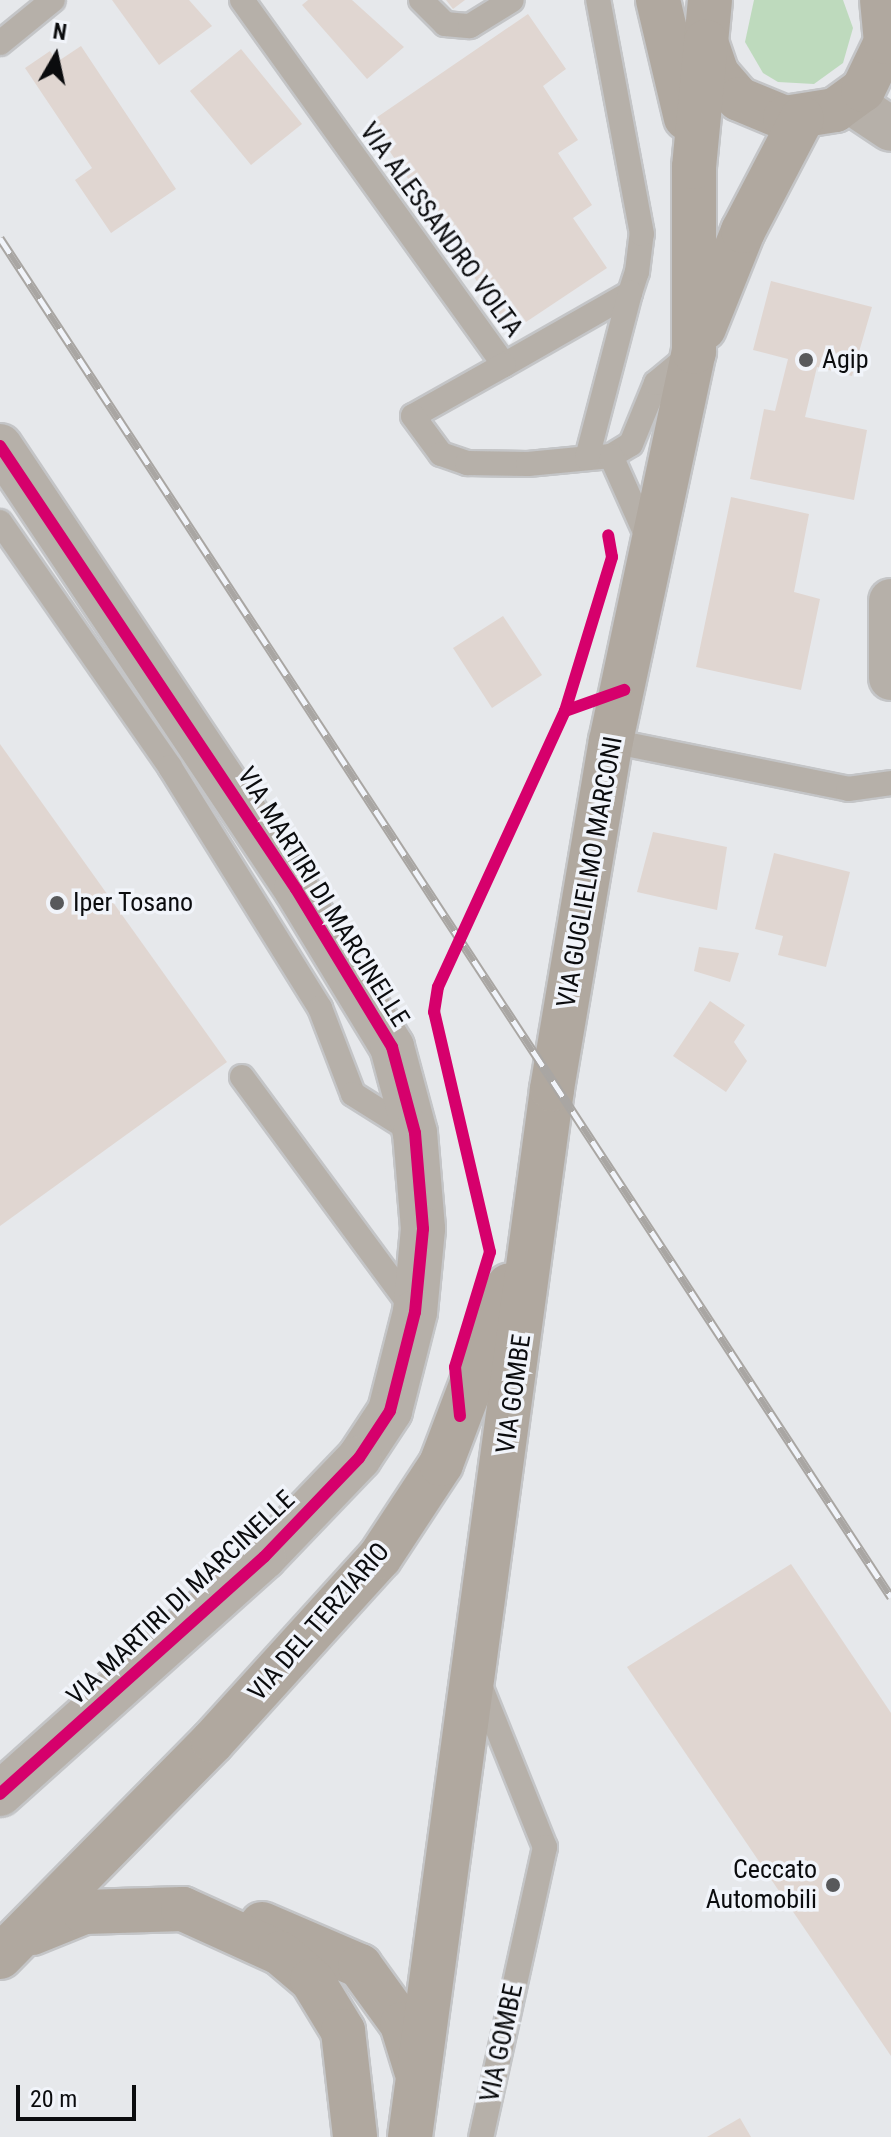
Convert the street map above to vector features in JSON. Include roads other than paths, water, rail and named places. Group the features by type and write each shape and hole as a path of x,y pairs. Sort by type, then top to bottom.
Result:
{"main road":[{"name":"VIA GUGLIELMO MARCONI","path":"658,0 694,167"},
{"name":"VIA GUGLIELMO MARCONI","path":"549,1111 611,741 656,557 694,352 694,167 708,21"},
{"name":"VIA GUGLIELMO MARCONI","path":"694,352 743,231 802,118 769,114 739,99 717,74 708,21"},
{"path":"802,118 849,101 873,75 886,31"},
{"name":"VIA GOMBE","path":"410,2137 476,1677 532,1218 549,1111"},
{"name":"VIA DEL TERZIARIO","path":"10,1948 380,1557 441,1464 532,1218"},
{"path":"183,1909 280,1953 312,1980 343,2031 355,2137"},
{"path":"10,1948 84,1912 183,1909 242,1918 360,1966 402,2024 418,2080"}],"street":[{"path":"849,101 891,129"},
{"name":"VIA MARTIRI DI MARCINELLE","path":"0,446 296,889 392,1047 415,1133 423,1229 415,1312 390,1411 359,1458 264,1557 0,1794"},
{"path":"891,601 891,678"}],"lane":[{"path":"0,43 53,0"},
{"name":"VIA ALESSANDRO VOLTA","path":"242,0 504,365 630,293"},
{"path":"421,0 445,24 470,26 512,0"},
{"path":"598,0 642,234 599,457 656,557"},
{"path":"504,365 413,416 424,439 467,463 599,457 631,444 656,383 694,352"},
{"path":"0,522 170,767 320,1008 353,1094 415,1133"},
{"path":"611,741 848,789 891,783"},
{"path":"242,1077 415,1312"},
{"name":"VIA GOMBE","path":"476,1677 545,1847 481,2137"}],"railway":[{"path":"0,238 891,1597"}],"place":[{"name":"Agip","path":"806,360"},
{"name":"Iper Tosano","path":"57,903"},
{"name":"Ceccato Automobili","path":"833,1885"}]}
